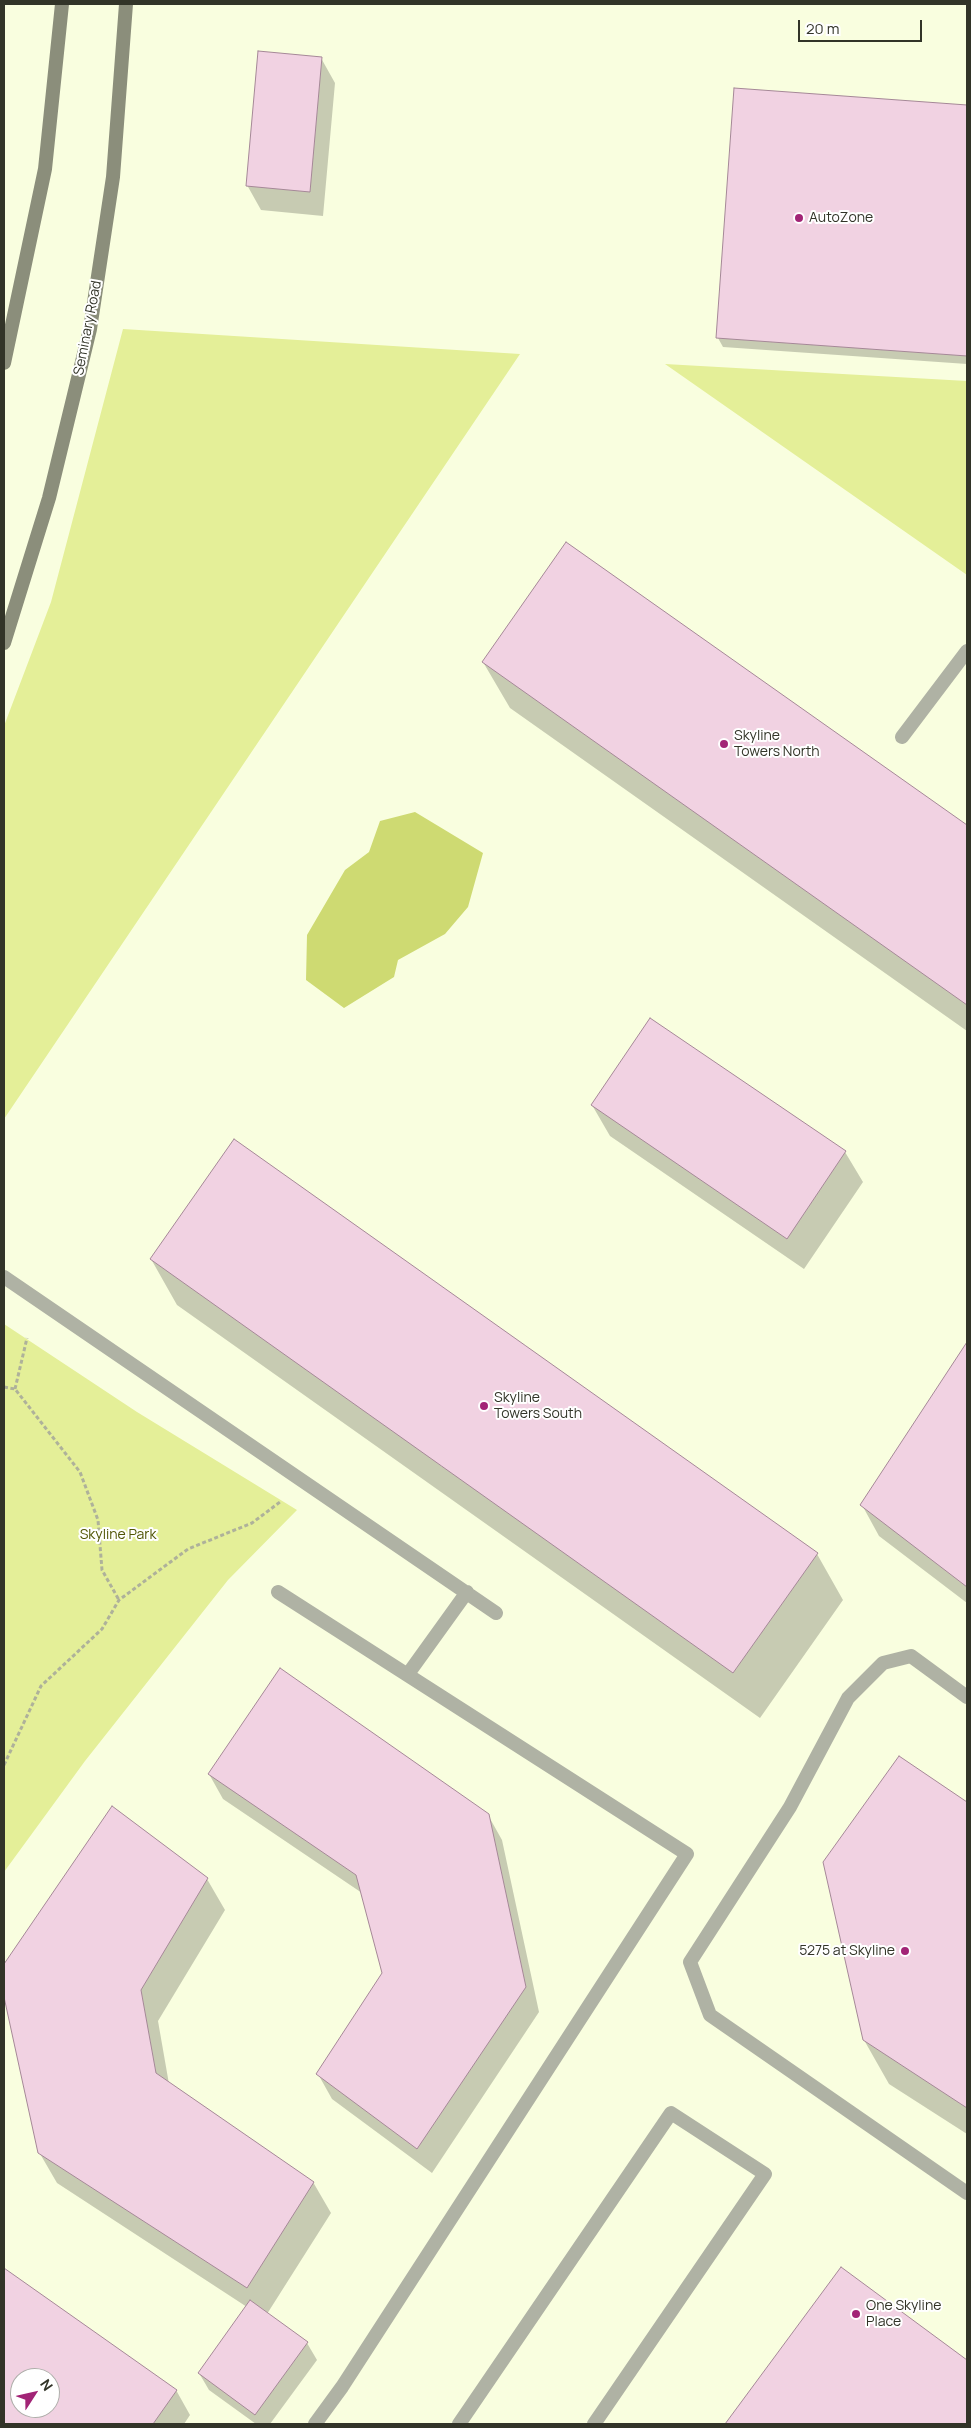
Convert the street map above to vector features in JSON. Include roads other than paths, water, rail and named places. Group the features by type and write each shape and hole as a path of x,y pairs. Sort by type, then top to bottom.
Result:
{"main road":[{"path":"4,363 45,169 62,4"},
{"name":"Seminary Road","path":"4,643 49,498 90,329 113,177 126,4"}],"lane":[{"path":"902,737 967,651"},
{"path":"4,1277 496,1613"},
{"path":"278,1592 687,1854 353,2371 315,2424"},
{"path":"408,1674 467,1592"},
{"path":"967,1697 911,1656 883,1663 848,1698 790,1807 690,1962 710,2015 967,2193"},
{"path":"459,2424 672,2112 765,2174 594,2424"}],"place":[{"name":"AutoZone","path":"799,218"},
{"name":"Skyline Towers North","path":"724,744"},
{"name":"Skyline Towers South","path":"484,1406"},
{"name":"5275 at Skyline","path":"905,1951"},
{"name":"One Skyline Place","path":"856,2314"}],"park label":[{"name":"Skyline Park","path":"118,1535"}]}
